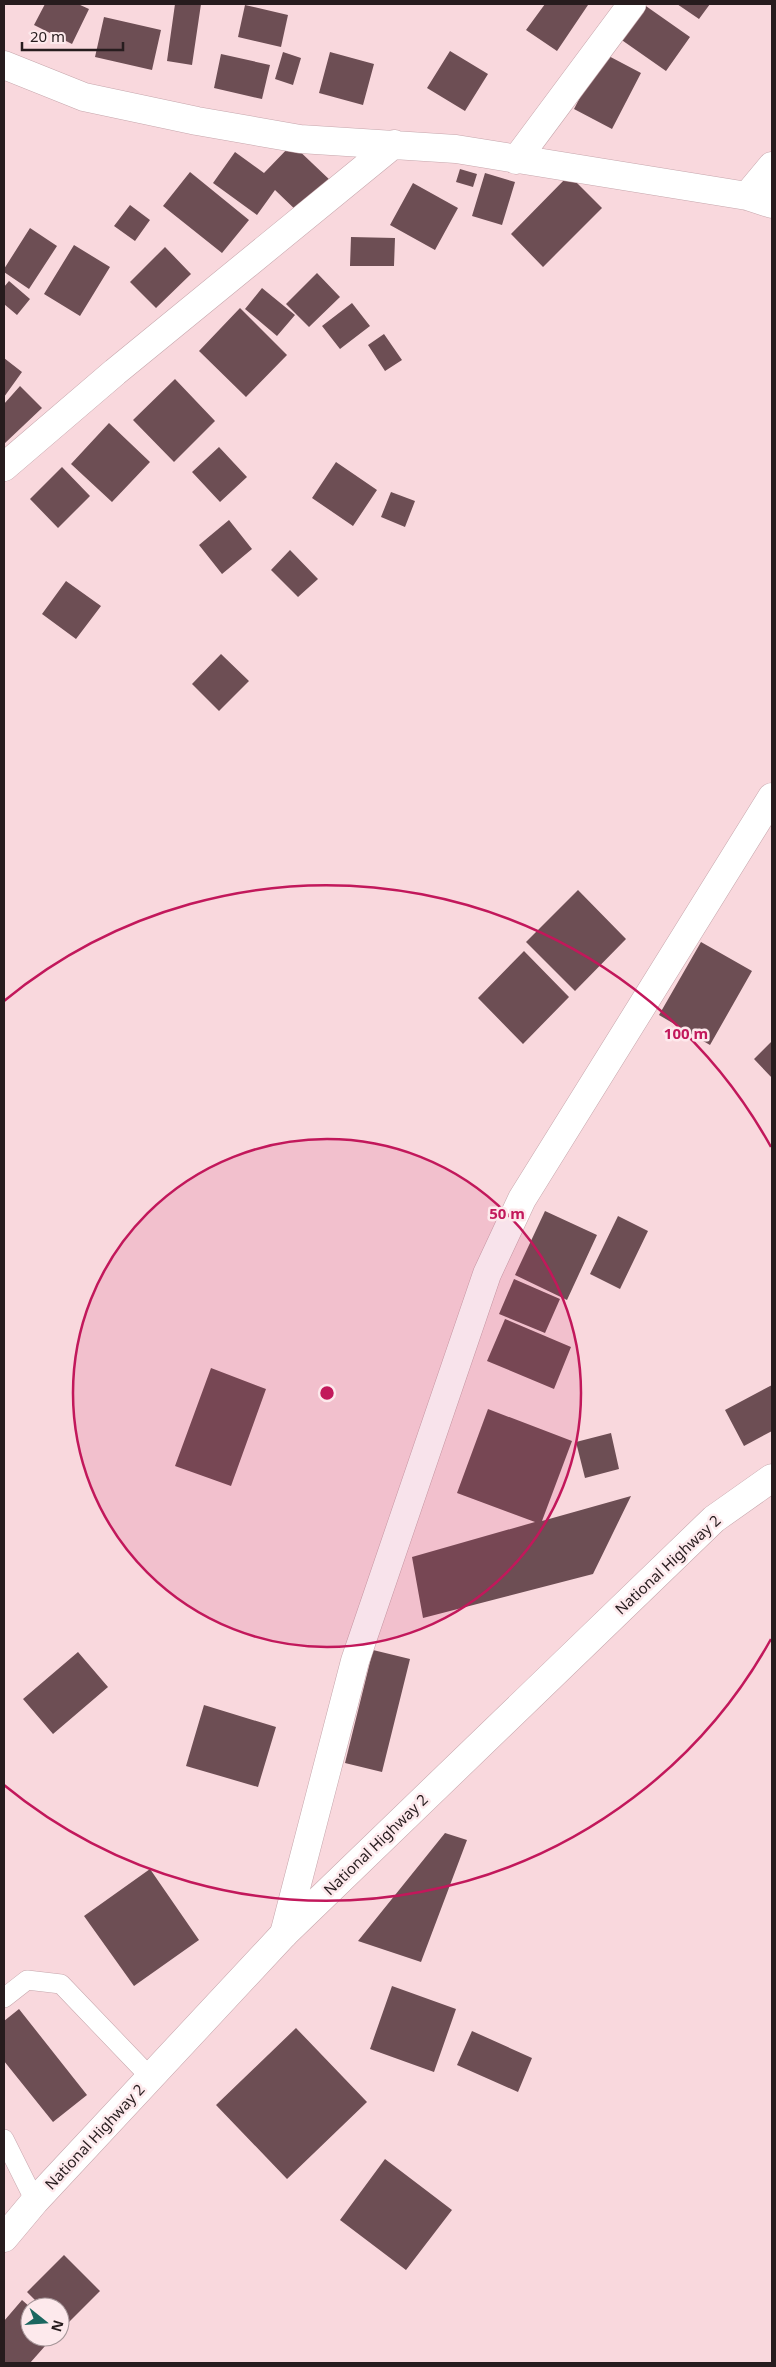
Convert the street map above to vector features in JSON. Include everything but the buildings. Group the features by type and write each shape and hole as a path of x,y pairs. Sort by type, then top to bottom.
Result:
{"main road":[{"path":"516,160 632,4"},
{"path":"4,65 84,97 198,121 300,138 456,149 760,200 772,166"},
{"path":"4,467 115,372 394,144"},
{"path":"284,1934 355,1661 487,1274 522,1199 772,797"},
{"name":"National Highway 2","path":"4,2238 35,2201 284,1934 714,1519 772,1478"}],"lane":[{"path":"4,1998 27,1980 61,1984 150,2077"},
{"path":"4,2139 35,2201"}]}
